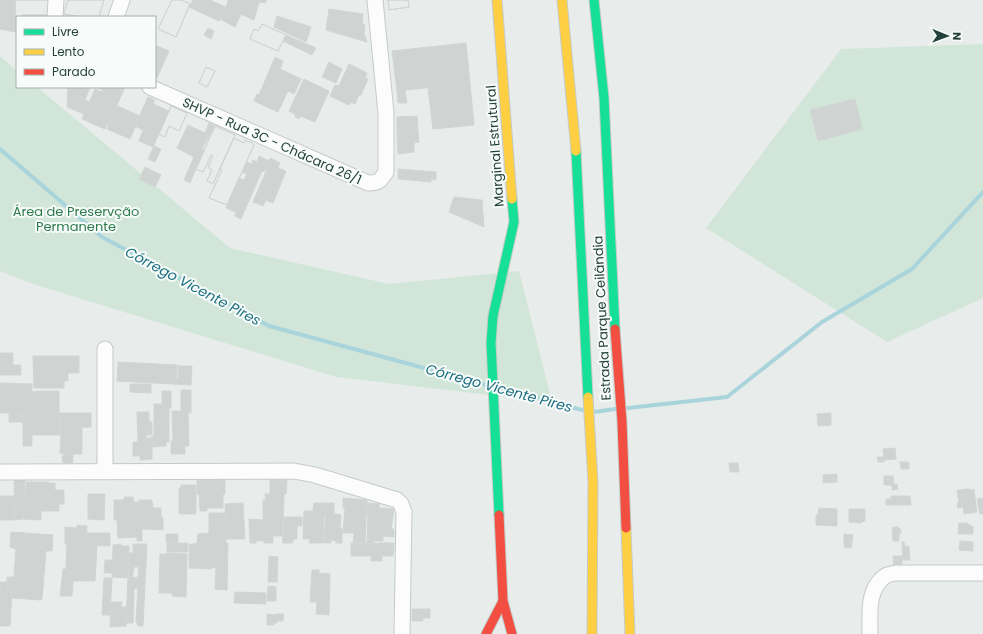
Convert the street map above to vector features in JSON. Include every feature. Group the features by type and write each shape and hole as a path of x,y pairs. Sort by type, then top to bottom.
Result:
{"main road":[{"name":"Marginal Estrutural","path":"497,0 514,222 493,316 491,343 503,601 512,634"},
{"name":"Estrada Parque Ceilândia","path":"562,0 576,141 589,426 593,482 592,634"},
{"name":"Estrada Parque Ceilândia","path":"594,0 604,98 617,366 622,422 631,631"},
{"path":"486,634 503,601"}],"street":[{"path":"55,16 56,0"},
{"path":"116,16 122,0"},
{"name":"SHVP - Rua 3C - Chácara 26/1","path":"152,88 368,183 381,181 386,172 386,113 375,0"},
{"path":"105,349 105,472"},
{"path":"0,472 294,471 315,474 397,500 402,504 404,512 402,634"},
{"path":"870,634 871,603 874,587 885,575 896,573 983,573"}],"green space":[{"path":"983,44 983,298 887,342 706,228 841,49"},
{"name":"Área de Preservção Permanente","path":"0,56 16,70 16,88 38,88 230,248 389,284 519,271 552,402 336,377 33,284 0,271"}],"building":[{"path":"0,0 15,0 15,32 0,29"},
{"path":"15,0 52,0 52,15 16,16 15,31"},
{"path":"15,0 52,0 52,15 16,16 15,31"},
{"path":"68,0 104,0 99,16 75,16 64,14"},
{"path":"68,0 104,0 99,16 75,16 64,14"},
{"path":"172,0 181,0 190,4 176,37 158,29"},
{"path":"172,0 181,0 190,4 176,37 158,29"},
{"path":"193,0 210,0 225,7 219,21 189,7"},
{"path":"228,0 266,0 266,3 259,2 254,20 226,7"},
{"path":"388,0 408,0 409,7 389,10"},
{"path":"388,0 408,0 409,7 389,10"},
{"path":"225,7 241,14 235,27 220,19"},
{"path":"329,9 363,14 362,24 365,25 364,33 367,42 326,30"},
{"path":"277,16 311,27 306,42 274,27"},
{"path":"262,24 286,35 278,51 250,39 254,29 258,31"},
{"path":"262,24 286,35 278,51 250,39 254,29 258,31"},
{"path":"208,28 214,31 211,39 204,35"},
{"path":"286,35 316,48 312,55 283,41"},
{"path":"466,43 470,83 397,91 392,51"},
{"path":"156,45 169,51 156,78"},
{"path":"275,57 283,61 280,69 301,79 294,94 288,91 278,112 254,101 257,94 259,95"},
{"path":"329,62 342,69 336,83 322,77"},
{"path":"349,64 367,73 365,78 368,79 355,104 351,102 349,105 330,96 335,85 339,86"},
{"path":"206,67 215,71 207,87 199,83"},
{"path":"206,67 215,71 207,87 199,83"},
{"path":"304,79 329,91 315,122 300,116 299,119 295,117 296,115 289,111"},
{"path":"470,83 474,125 433,129 428,88"},
{"path":"68,88 90,88 85,100 90,102 84,114 67,107"},
{"path":"98,88 125,88 105,129 82,119 95,89 102,92 103,90"},
{"path":"405,90 407,103 398,103 397,91"},
{"path":"148,97 155,100 153,104 169,111 153,147 139,141 143,130 135,126"},
{"path":"855,99 862,129 818,141 810,110"},
{"path":"117,106 140,116 130,139 107,129"},
{"path":"171,106 187,113 179,131 169,126 165,137 159,134"},
{"path":"171,106 187,113 179,131 169,126 165,137 159,134"},
{"path":"417,116 418,131 397,133 397,117"},
{"path":"209,123 215,126 202,149 204,150 190,183 184,180 194,157 177,148 188,125 205,133"},
{"path":"215,126 235,135 213,184 207,181 212,170 208,167 213,156 211,155 203,172 196,169"},
{"path":"215,126 235,135 213,184 207,181 212,170 208,167 213,156 211,155 203,172 196,169"},
{"path":"418,131 419,142 414,143 414,152 398,154 397,133"},
{"path":"234,138 244,143 245,140 254,145 227,205 209,198 222,170 220,169"},
{"path":"234,138 244,143 245,140 254,145 227,205 209,198 222,170 220,169"},
{"path":"154,146 161,149 155,162 148,159"},
{"path":"259,156 269,161 264,172 262,171 241,219 235,216 236,212 226,208 239,178 244,180 247,174 242,172 247,162 252,164 253,160 257,162"},
{"path":"270,158 280,163 278,168 286,171 273,203 266,200 263,206 253,202"},
{"path":"145,167 161,175 155,187 139,179"},
{"path":"398,169 436,172 436,180 431,179 431,182 398,179"},
{"path":"454,197 482,200 484,227 449,212"},
{"path":"0,353 13,353 13,365 21,365 21,375 0,375"},
{"path":"33,356 79,356 79,373 68,373 68,381 64,381 64,388 34,388"},
{"path":"118,362 177,365 176,378 178,378 178,366 192,366 191,385 117,381"},
{"path":"0,383 32,384 32,413 0,413"},
{"path":"130,384 151,384 151,393 130,392"},
{"path":"181,390 191,390 191,413 188,413 189,446 185,446 185,454 171,454 171,441 173,441 172,411 181,411"},
{"path":"59,391 59,413 32,413 32,392"},
{"path":"162,391 171,391 171,408 169,408 169,442 166,442 166,446 152,447 152,436 154,436 154,404 162,404"},
{"path":"137,412 149,412 149,422 152,422 152,435 146,435 146,438 152,438 152,459 140,460 140,456 133,456 133,442 138,442"},
{"path":"9,413 22,413 23,418 23,413 32,413 32,446 23,446 23,422 9,422"},
{"path":"32,413 60,413 60,435 32,435"},
{"path":"60,413 91,413 91,427 62,428 62,426 60,426"},
{"path":"831,413 831,425 818,426 817,414"},
{"path":"61,426 62,428 82,427 82,454 73,454 73,463 63,463 62,456 64,456 64,454 60,453"},
{"path":"895,448 896,459 878,462 877,457 884,457 883,449"},
{"path":"900,462 909,462 909,469 901,469"},
{"path":"729,463 738,463 739,472 730,472"},
{"path":"837,474 837,482 823,483 823,475"},
{"path":"884,476 893,476 894,485 897,484 898,489 892,490 892,485 884,485"},
{"path":"270,477 277,478 277,481 287,480 286,494 284,494 283,536 273,536 273,543 256,541 256,543 250,543 249,519 263,520 263,500 266,500 265,494 270,494"},
{"path":"14,479 25,479 23,519 15,520"},
{"path":"197,480 225,480 223,508 207,508 207,511 200,511 199,494 197,494"},
{"path":"26,482 55,483 55,490 64,490 64,504 59,504 59,511 41,511 41,520 23,519 24,497 26,497"},
{"path":"181,485 196,485 196,514 179,514 179,488 181,488"},
{"path":"967,489 974,490 977,512 964,514 963,507 958,508 957,503 959,503 957,491"},
{"path":"88,494 105,494 104,520 88,519"},
{"path":"0,496 14,496 14,520 0,520"},
{"path":"891,496 910,496 911,505 886,505 886,499 891,499"},
{"path":"124,497 133,497 134,502 139,502 139,500 151,500 153,508 161,508 163,530 142,529 142,541 137,541 137,537 118,538 117,520 114,520 114,500 124,500"},
{"path":"343,498 367,500 365,543 353,543 354,533 343,533 345,508 343,508"},
{"path":"983,498 983,514 980,514 977,499"},
{"path":"243,503 245,539 226,539 225,504"},
{"path":"314,503 326,503 323,543 309,543 310,539 303,539 304,511 313,511"},
{"path":"326,503 334,503 334,514 341,515 340,528 342,528 342,543 336,543 336,541 331,540 331,543 324,543"},
{"path":"366,503 379,504 379,508 394,509 391,529 394,529 394,537 383,536 383,541 367,543 368,514 366,514"},
{"path":"819,508 837,509 837,526 816,525 816,515 818,515"},
{"path":"849,509 865,509 865,521 861,523 849,522"},
{"path":"209,513 225,513 226,543 228,543 227,590 215,589 216,567 211,569 189,568 189,545 197,543 198,534 209,533"},
{"path":"285,517 302,517 302,526 297,526 297,539 293,539 293,543 283,543 282,526"},
{"path":"959,523 966,523 973,527 973,534 958,534"},
{"path":"77,525 87,526 86,545 65,544 65,527 77,528"},
{"path":"898,527 901,530 901,533 899,533 899,541 893,541 892,528"},
{"path":"11,532 53,535 52,551 46,551 41,600 12,598 12,591 7,591 7,577 14,577 16,549 10,547"},
{"path":"87,533 110,533 110,546 86,545"},
{"path":"166,534 178,534 178,543 166,543"},
{"path":"844,534 853,535 851,548 844,547"},
{"path":"960,541 973,542 973,551 959,550"},
{"path":"902,542 904,542 905,547 909,546 910,560 903,560"},
{"path":"188,543 187,552 167,552 167,544"},
{"path":"351,543 394,543 393,556 382,556 382,561 371,561 371,556 351,556"},
{"path":"67,544 97,545 95,581 73,581 72,596 60,596 63,569 66,569"},
{"path":"121,544 121,546 129,546 129,578 112,577 113,545"},
{"path":"133,544 147,544 143,626 138,626 136,621 138,589 134,588 133,623 126,623 129,553 133,553","holes":["134,567 139,567 138,577 132,578"]},
{"path":"160,554 187,554 186,597 172,596 172,593 159,593"},
{"path":"269,556 278,557 277,582 268,582"},
{"path":"893,556 902,556 902,567 894,568"},
{"path":"105,560 113,560 112,573 104,573"},
{"path":"312,570 319,570 319,573 330,574 329,615 316,614 317,602 310,602"},
{"path":"104,578 112,578 110,615 102,615"},
{"path":"0,582 8,582 7,591 12,591 10,626 0,626"},
{"path":"268,586 276,587 276,601 267,601"},
{"path":"235,592 266,593 266,604 234,603"},
{"path":"111,602 122,602 121,607 127,607 126,626 110,627"},
{"path":"412,609 430,609 430,618 423,618 423,621 412,621"},
{"path":"267,614 277,615 277,623 274,623 274,625 267,625"},
{"path":"276,614 284,614 283,621 277,621"}],"waterway":[{"name":"Córrego Vicente Pires","path":"0,149 102,237 269,326 487,385"},
{"name":"Córrego Vicente Pires","path":"628,408 727,397 822,322 912,269 983,192"},
{"name":"Córrego Vicente Pires","path":"500,388 582,410"},
{"name":"Córrego Vicente Pires","path":"594,412 615,409"}],"traffic: fast":[{"path":"594,0 604,98 615,329"},
{"path":"576,151 588,397"},
{"path":"499,515 491,343 493,316 514,222 512,199"}],"traffic: slow":[{"path":"497,0 512,199"},
{"path":"562,0 576,151"},
{"path":"588,397 593,482 592,634"},
{"path":"626,528 630,634"}],"traffic: jam":[{"path":"615,329 622,422 626,528"},
{"path":"499,515 503,601 512,634"},
{"path":"486,634 503,601"}]}
